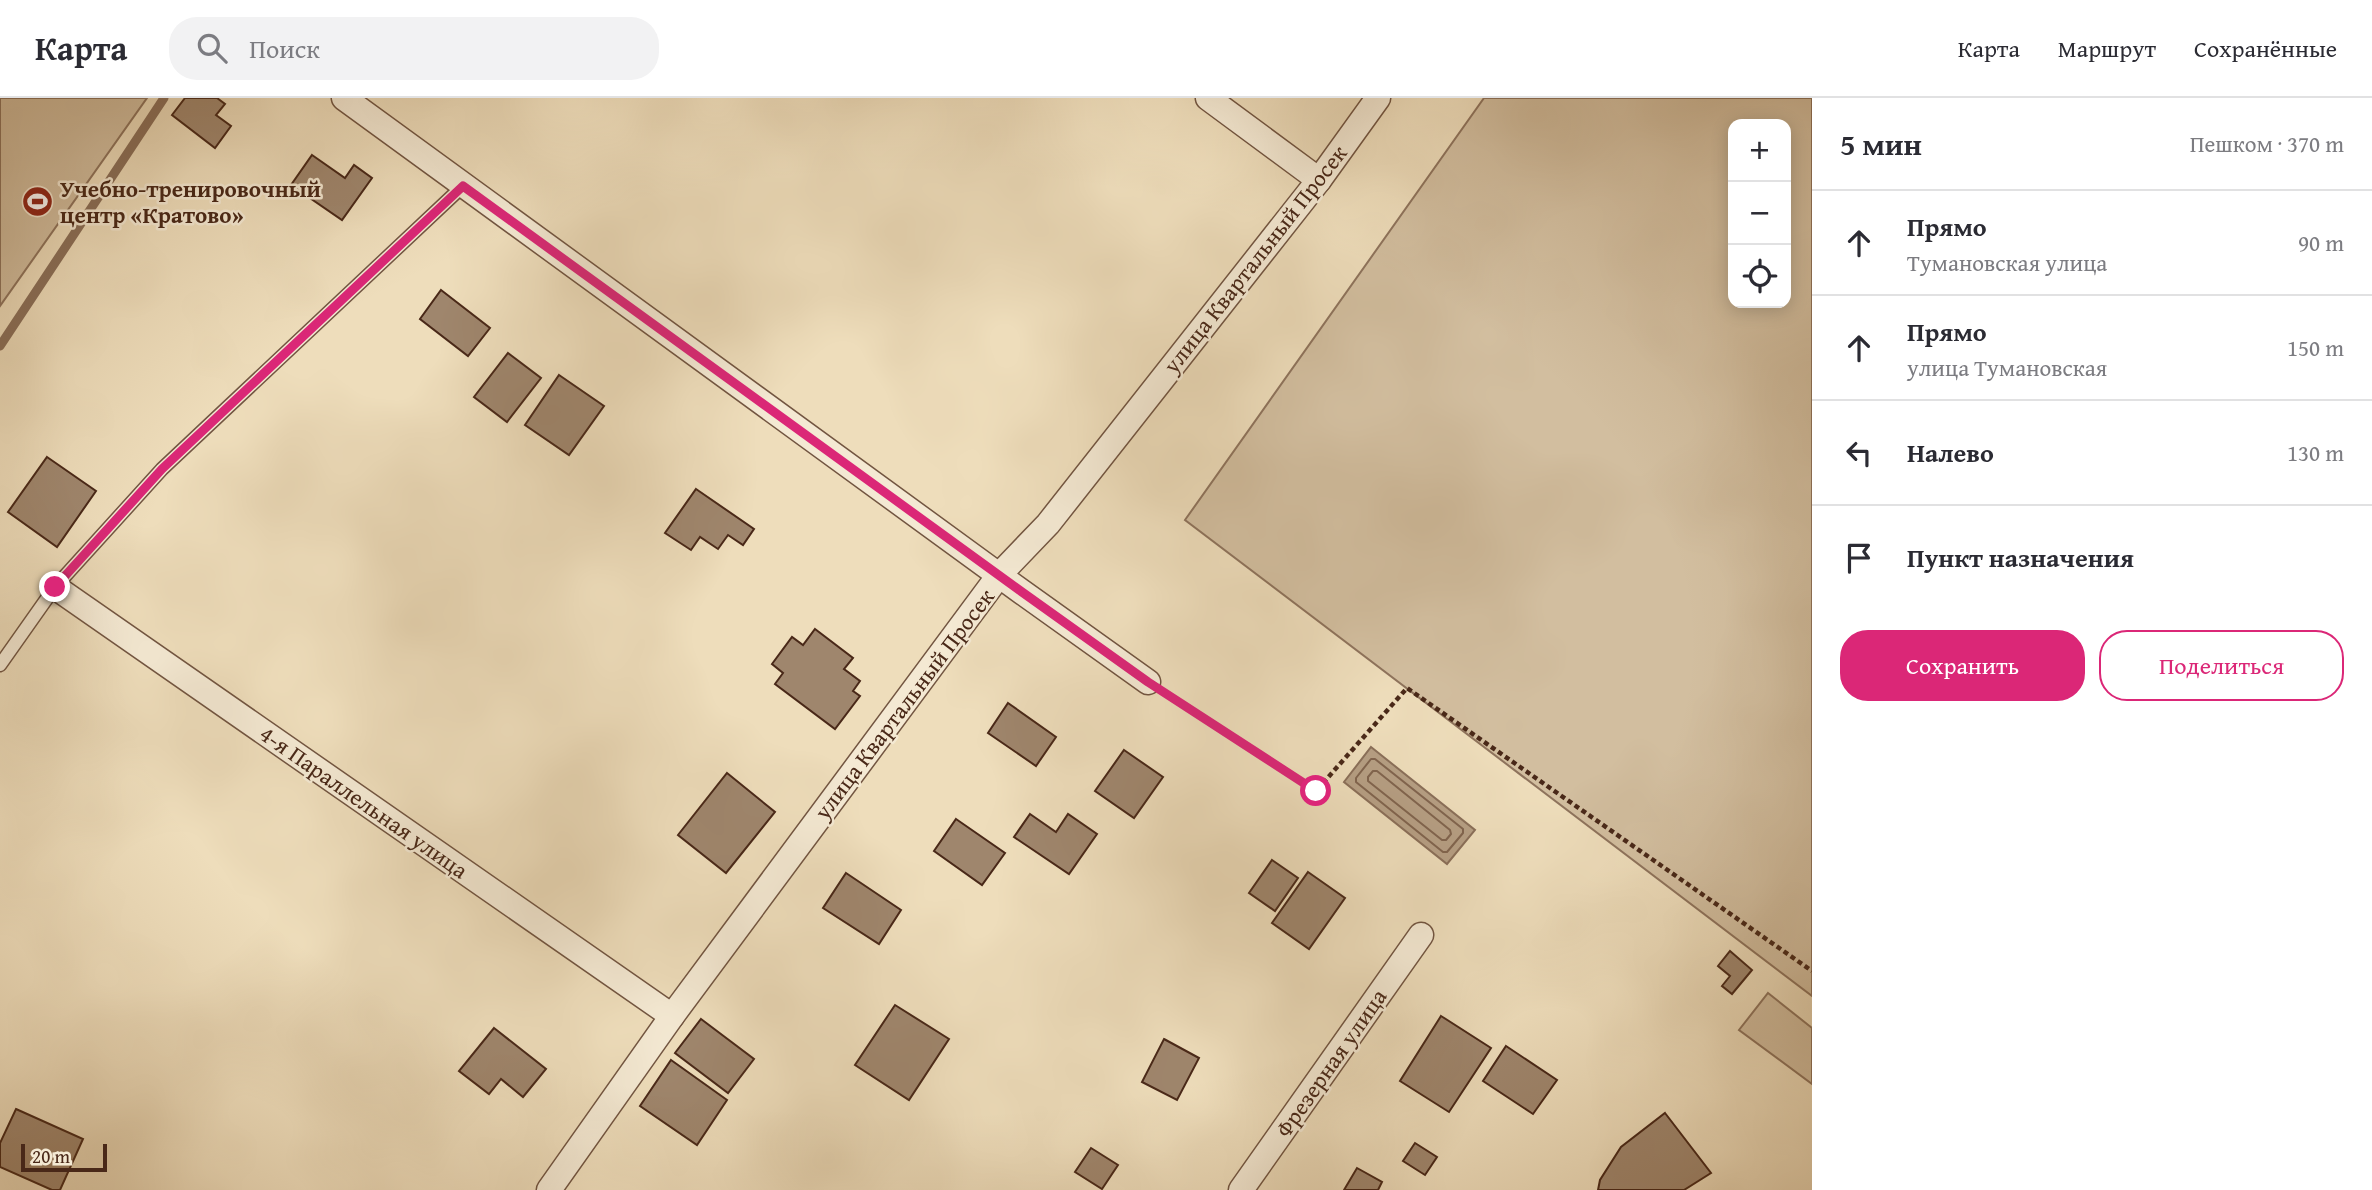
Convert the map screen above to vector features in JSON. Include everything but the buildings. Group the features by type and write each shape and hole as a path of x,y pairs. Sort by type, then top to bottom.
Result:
{"street":[{"path":"344,98 1148,682"},
{"path":"1208,98 1319,180"},
{"name":"улица Квартальный Просек","path":"549,1190 672,1016 1000,575 1048,524 1319,180 1378,98"},
{"name":"4-я Параллельная улица","path":"55,587 672,1016"},
{"name":"Фрезерная улица","path":"1241,1190 1421,935"}],"lane":[{"path":"0,665 55,587 162,469 463,186"}],"path":[{"path":"1148,682 1316,791 1407,688 1812,971"}],"shaded area":[{"name":"Учебно-тренировочный центр «Кратово»","path":"0,98 147,98 0,306"},
{"path":"1484,98 1812,98 1812,996 1185,520"},
{"path":"1768,993 1812,1028 1812,1084 1739,1030"}],"water":[{"path":"1371,747 1475,830 1447,864 1344,782"}],"waterway":[{"path":"0,346 164,98"}],"place":[{"name":"Учебно-тренировочный центр «Кратово»","path":"37,202"}],"route":[{"path":"55,587 162,469 463,186 1148,682 1316,791"}]}
